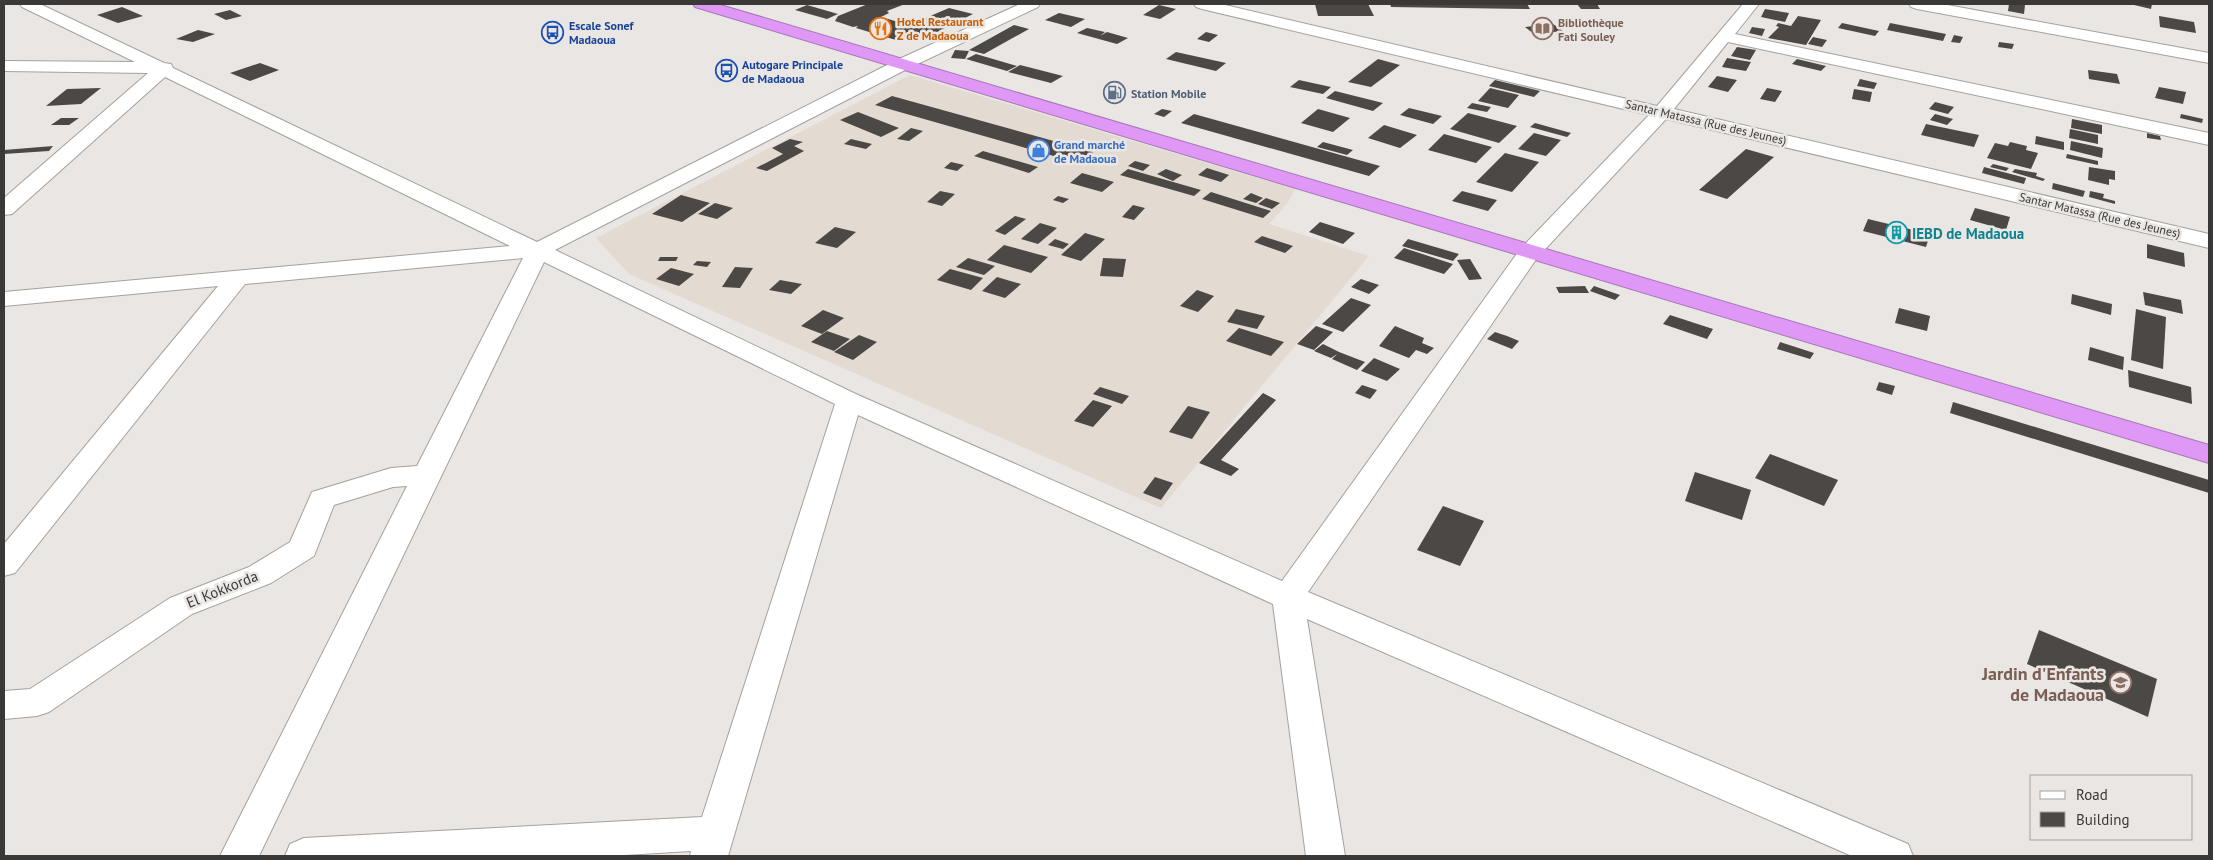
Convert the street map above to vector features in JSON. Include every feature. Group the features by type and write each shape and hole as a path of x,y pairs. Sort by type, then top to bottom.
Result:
{"highway":[{"path":"701,4 1529,253 2209,454"}],"street":[{"path":"28,4 165,68 849,401 1288,598 1894,856"},
{"path":"4,299 538,250 903,64 1032,4"},
{"name":"Santar Matassa (Rue des Jeunes)","path":"1202,4 2209,241"},
{"path":"1324,856 1288,598 1529,253 1662,112 1722,36 1751,4"},
{"path":"1917,4 2209,58"},
{"path":"1722,36 2209,138"},
{"path":"4,66 165,68"},
{"path":"4,210 165,68"},
{"path":"239,856 538,250"},
{"path":"4,565 238,277"},
{"path":"304,856 713,844 849,401"},
{"name":"El Kokkorda","path":"4,705 37,702 181,606 260,575 302,548 322,499 391,478 427,474"}],"shaded area":[{"name":"Grand marché de Madaoua","path":"910,75 1295,189 1287,204 1269,224 1369,256 1161,508 629,274 596,238"}],"building":[{"path":"868,4 905,4 887,11 889,13 881,17 909,25 949,8 973,14 925,38 910,40 902,38 896,40 856,28 858,26 853,27 835,21 838,16"},
{"path":"1315,4 1368,4 1374,16 1318,16"},
{"path":"1390,4 1527,4 1530,9 1391,7"},
{"path":"1577,4 1597,4 1600,9 1581,9"},
{"path":"2009,4 2025,5 2024,14 2008,11"},
{"path":"2130,4 2152,4 2151,9"},
{"path":"807,5 838,14 827,19 795,10"},
{"path":"1159,5 1176,9 1160,19 1143,15"},
{"path":"122,7 143,16 118,23 97,15"},
{"path":"1765,9 1789,13 1785,22 1761,17"},
{"path":"230,10 242,16 226,20 214,14"},
{"path":"1059,13 1085,19 1071,27 1045,20"},
{"path":"1798,16 1821,20 1806,45 1768,38 1779,27 1776,26 1778,23 1791,26"},
{"path":"2159,16 2194,22 2196,33 2160,27"},
{"path":"1842,23 1879,31 1875,36 1838,28"},
{"path":"1890,23 1946,34 1943,41 1887,30"},
{"path":"1553,24 1563,31 1534,34 1525,27"},
{"path":"1014,25 1029,29 984,54 969,50"},
{"path":"1752,27 1765,29 1762,36 1749,33"},
{"path":"1087,28 1105,32 1100,36 1107,32 1128,38 1117,44 1077,33"},
{"path":"198,30 215,34 193,42 176,39"},
{"path":"1206,32 1218,35 1209,42 1197,39"},
{"path":"1954,35 1963,37 1960,43 1951,42"},
{"path":"1813,37 1827,40 1822,47 1808,44"},
{"path":"1999,42 2014,44 2012,49 1998,47"},
{"path":"1737,47 1756,50 1750,60 1731,56"},
{"path":"955,50 969,51 965,59 951,58"},
{"path":"1176,52 1226,63 1216,71 1166,59"},
{"path":"976,54 1017,66 1007,71 966,59"},
{"path":"1727,58 1751,62 1746,71 1722,67"},
{"path":"1378,59 1400,65 1371,87 1348,82"},
{"path":"1797,59 1826,66 1821,71 1792,64"},
{"path":"260,63 279,70 250,81 230,73"},
{"path":"1020,65 1063,76 1051,83 1008,72"},
{"path":"2088,70 2117,74 2120,84 2089,79"},
{"path":"1717,76 1737,80 1728,92 1708,87"},
{"path":"1860,79 1877,83 1874,89 1857,86"},
{"path":"1299,80 1331,87 1323,94 1290,87"},
{"path":"1495,80 1540,91 1534,97 1489,86"},
{"path":"2159,87 2186,92 2183,104 2155,98"},
{"path":"101,88 81,104 46,106 67,89"},
{"path":"1490,88 1519,95 1508,108 1478,101"},
{"path":"1767,88 1782,91 1775,102 1760,99"},
{"path":"1854,89 1872,92 1870,102 1852,99"},
{"path":"1335,91 1383,103 1373,111 1326,98"},
{"path":"892,96 1093,152 1078,163 875,105"},
{"path":"1935,102 1954,107 1948,114 1929,109"},
{"path":"1472,103 1491,107 1487,112 1467,108"},
{"path":"1409,108 1442,116 1433,124 1400,115"},
{"path":"1162,109 1172,111 1164,117 1154,114"},
{"path":"1318,109 1350,118 1333,132 1301,123"},
{"path":"858,112 899,128 881,137 840,120"},
{"path":"1468,113 1517,126 1499,143 1450,129"},
{"path":"1194,114 1380,166 1369,176 1181,123"},
{"path":"1935,114 1953,119 1947,125 1930,120"},
{"path":"2181,114 2203,119 2202,123 2180,118"},
{"path":"61,118 79,118 69,125 51,125"},
{"path":"2072,119 2102,125 2102,134 2071,128"},
{"path":"1535,123 1571,133 1567,137 1530,127"},
{"path":"1926,124 1979,135 1974,147 1921,135"},
{"path":"1384,125 1417,135 1400,148 1368,138"},
{"path":"911,128 923,131 909,141 897,139"},
{"path":"2070,129 2098,135 2098,144 2069,138"},
{"path":"1534,133 1561,140 1546,156 1518,149"},
{"path":"2147,133 2160,136 2161,140 2147,138"},
{"path":"1444,134 1492,147 1476,163 1428,150"},
{"path":"2036,136 2064,142 2064,150 2035,144"},
{"path":"790,139 803,142 794,146 804,151 767,171 756,168 783,154 772,148"},
{"path":"851,139 872,144 866,149 844,144"},
{"path":"2071,141 2103,148 2102,158 2070,150"},
{"path":"1323,142 1353,150 1347,155 1317,147"},
{"path":"2010,142 2027,146 2026,150 2038,153 2031,169 1987,158 1995,143 2008,146"},
{"path":"53,146 49,151 4,154 4,150"},
{"path":"1746,149 1774,157 1727,199 1699,190"},
{"path":"983,151 1038,167 1029,173 974,156"},
{"path":"1505,153 1539,162 1512,192 1476,182"},
{"path":"2067,154 2098,161 2098,165 2066,158"},
{"path":"1135,161 1150,165 1143,171 1128,166"},
{"path":"951,162 964,165 957,171 944,168"},
{"path":"1993,164 2009,168 2006,171 1990,167"},
{"path":"1984,167 2026,178 2024,184 1982,173"},
{"path":"2089,167 2115,171 2115,180 2109,179 2109,185 2088,180"},
{"path":"1207,168 1229,175 1221,182 1198,175"},
{"path":"1128,169 1201,190 1194,196 1120,175"},
{"path":"1166,169 1182,175 1173,181 1157,174"},
{"path":"2015,169 2037,173 2036,176 2045,179 2043,181 2012,172"},
{"path":"1082,173 1114,182 1102,192 1070,183"},
{"path":"2053,183 2085,191 2083,197 2052,189"},
{"path":"940,191 955,194 942,206 927,202"},
{"path":"1462,191 1497,200 1488,211 1452,201"},
{"path":"2090,191 2104,194 2103,198 2115,201 2115,204 2089,197"},
{"path":"1211,192 1271,211 1263,218 1202,199"},
{"path":"1251,193 1263,198 1256,203 1243,199"},
{"path":"681,195 710,203 682,222 652,214"},
{"path":"1058,196 1069,199 1063,203 1053,200"},
{"path":"1266,198 1280,203 1272,209 1258,204"},
{"path":"715,203 733,208 717,219 698,214"},
{"path":"1133,205 1145,208 1134,220 1122,217"},
{"path":"1975,208 2010,217 2006,230 1970,220"},
{"path":"1015,216 1026,219 1005,235 995,231"},
{"name":"IEBD de Madaoua","path":"1868,219 1930,234 1926,247 1863,231"},
{"path":"1320,222 1355,233 1343,244 1309,232"},
{"path":"1040,223 1057,228 1038,244 1021,239"},
{"path":"835,227 856,232 837,248 815,243"},
{"path":"1085,233 1105,239 1081,261 1061,255"},
{"path":"1262,236 1293,246 1285,253 1254,242"},
{"path":"1055,239 1069,244 1063,249 1048,245"},
{"path":"1408,239 1459,254 1453,261 1402,246"},
{"path":"2147,244 2184,253 2185,267 2147,258"},
{"path":"1004,245 1048,257 1031,273 987,260"},
{"path":"1404,248 1453,264 1444,274 1394,258"},
{"path":"660,257 678,257 676,261 658,261"},
{"path":"968,258 995,266 984,275 956,267"},
{"path":"1103,258 1126,259 1123,277 1100,276"},
{"path":"1470,259 1482,279 1469,280 1457,260"},
{"path":"697,261 711,262 707,267 693,265"},
{"path":"735,267 753,268 740,288 722,287"},
{"path":"671,268 694,274 679,286 656,279"},
{"path":"950,269 983,278 971,290 937,280"},
{"path":"997,277 1021,284 1005,298 982,291"},
{"path":"1361,279 1379,285 1369,294 1351,287"},
{"path":"780,280 802,284 791,294 769,290"},
{"path":"1585,286 1589,293 1559,293 1556,287"},
{"path":"1594,286 1620,295 1615,300 1590,291"},
{"path":"1197,290 1214,296 1198,312 1180,306"},
{"path":"2143,292 2181,300 2183,314 2145,305"},
{"path":"2072,294 2112,304 2111,315 2071,304"},
{"path":"1351,298 1371,305 1343,332 1322,324"},
{"path":"1899,308 1930,316 1927,331 1895,323"},
{"path":"1236,309 1265,316 1257,329 1227,322"},
{"path":"2136,309 2166,317 2163,369 2131,360"},
{"path":"823,310 844,318 822,334 801,326"},
{"path":"1670,315 1713,329 1707,339 1663,324"},
{"path":"1316,326 1333,332 1314,350 1297,344"},
{"path":"1395,326 1424,338 1422,343 1434,348 1427,354 1416,350 1409,358 1379,346"},
{"path":"1239,328 1284,342 1271,356 1226,341"},
{"path":"827,331 850,339 834,351 811,342"},
{"path":"1495,332 1519,341 1512,349 1487,339"},
{"path":"859,335 877,342 853,360 834,352"},
{"path":"1780,342 1814,353 1810,359 1777,349"},
{"path":"1323,344 1365,362 1357,370 1332,359 1337,354 1331,358 1314,351"},
{"path":"2090,347 2124,357 2123,370 2088,360"},
{"path":"1374,358 1400,369 1387,381 1361,371"},
{"path":"2128,370 2191,387 2192,404 2129,387"},
{"path":"1879,382 1895,386 1892,395 1876,390"},
{"path":"1362,385 1377,390 1370,399 1355,393"},
{"path":"1100,387 1129,396 1122,404 1093,394"},
{"path":"1263,393 1276,400 1221,460 1239,469 1231,476 1199,463"},
{"path":"1093,400 1112,406 1093,427 1074,421"},
{"path":"1953,402 2209,480 2209,493 1950,413"},
{"path":"1188,406 1210,412 1192,439 1169,432"},
{"path":"1770,454 1838,480 1824,506 1755,478"},
{"path":"1695,472 1751,490 1742,520 1685,501"},
{"path":"1155,477 1173,483 1161,500 1143,493"},
{"path":"1443,506 1484,521 1460,566 1417,550"},
{"path":"2039,630 2157,679 2148,717 2027,664"}],"place":[{"name":"Hotel Restaurant Z de Madaoua","path":"881,28"},
{"name":"Bibliothèque Fati Souley","path":"1542,29"},
{"name":"Escale Sonef Madaoua","path":"553,32"},
{"name":"Autogare Principale de Madaoua","path":"726,71"},
{"name":"Station Mobile","path":"1115,93"},
{"name":"Grand marché de Madaoua","path":"1038,151"},
{"name":"IEBD de Madaoua","path":"1896,233"},
{"name":"Jardin d'Enfants de Madaoua","path":"2120,683"}]}
